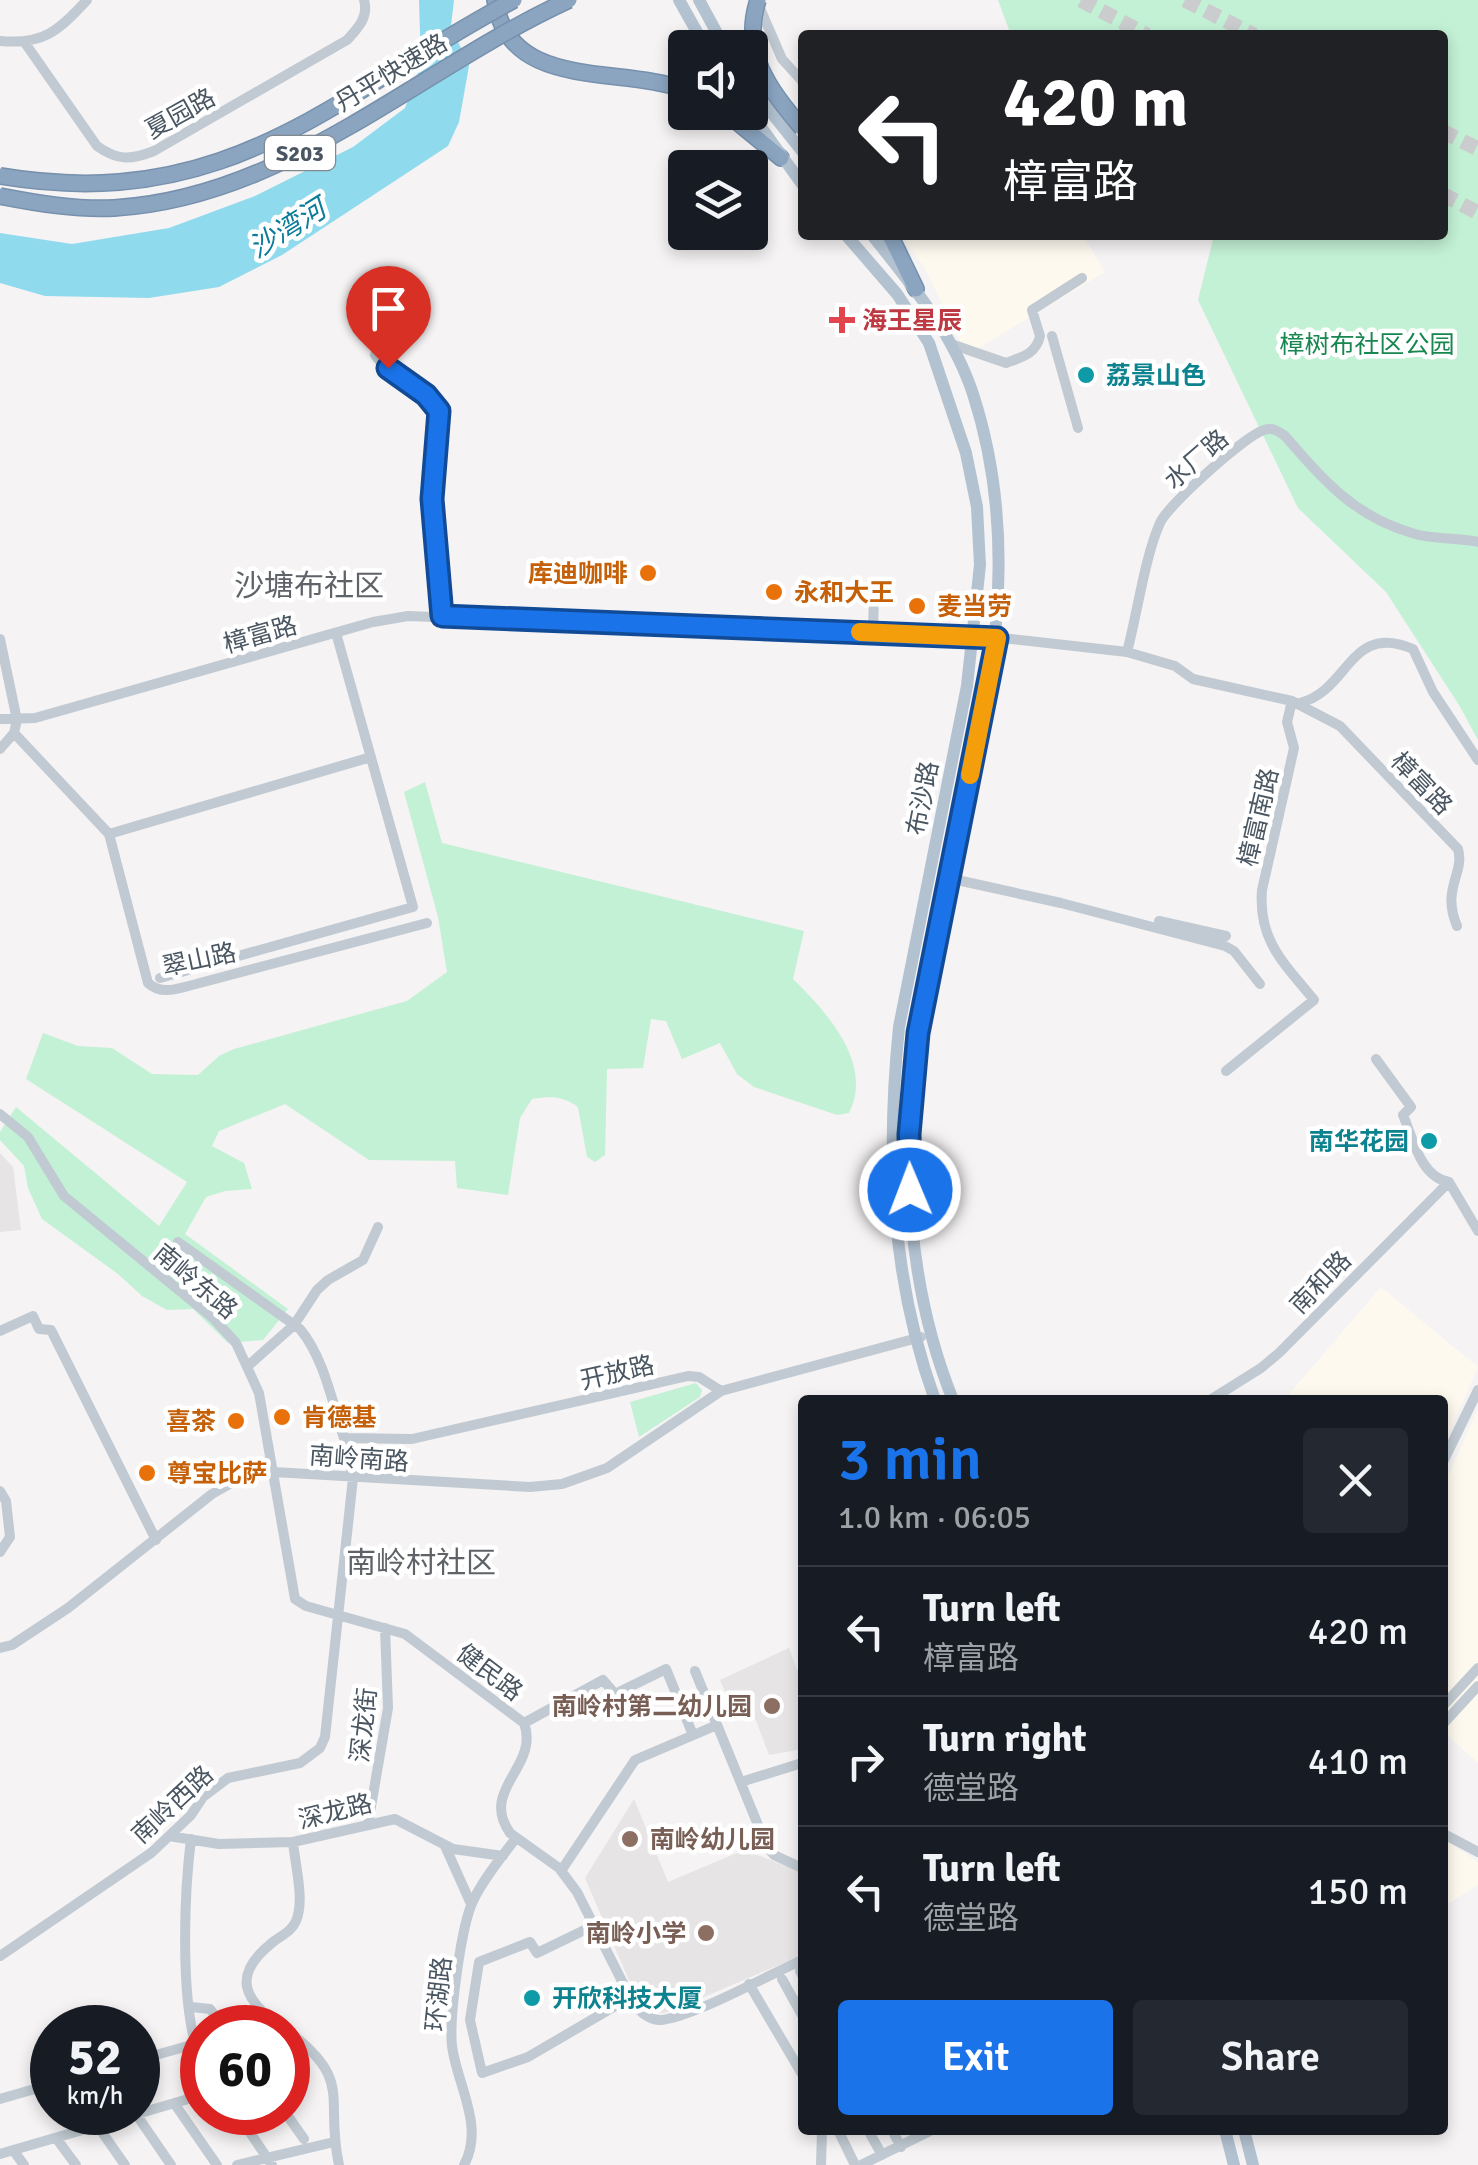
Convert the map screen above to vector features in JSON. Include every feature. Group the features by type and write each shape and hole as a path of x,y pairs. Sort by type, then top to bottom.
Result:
{"highway":[{"path":"495,0 513,42 538,62 668,85"},
{"name":"丹平快速路","path":"0,176 46,184 97,186 200,169 279,139 514,0"},
{"name":"丹平快速路","path":"5,198 110,208 164,201 243,180 331,138 502,34 569,0"},
{"path":"758,0 752,34 759,68 772,92 798,123"},
{"path":"747,130 781,158"},
{"path":"0,168 49,178 145,180"},
{"path":"892,240 916,290"}],"main road":[{"path":"678,0 696,30"},
{"path":"699,0 715,30"},
{"path":"768,108 798,146"},
{"path":"762,130 798,179"},
{"name":"布沙路","path":"850,240 897,294 929,343 966,453 978,507 980,564 974,637 900,1027 894,1082 892,1191 905,1296 933,1395"},
{"name":"布沙路","path":"876,240 952,344 973,394 997,505 997,638 918,1033 909,1134 915,1244 932,1334 951,1395"},
{"path":"980,564 1000,563"},
{"path":"1226,2135 1234,2165"},
{"path":"1245,2135 1254,2165"}],"street":[{"path":"0,41 26,43 48,34 87,0"},
{"name":"夏园路","path":"26,43 97,146 111,156 131,160 154,152 347,40 365,15 364,0"},
{"path":"758,0 782,59 798,77"},
{"path":"952,344 1006,363 1028,355 1040,336 1032,310 1082,278"},
{"path":"1052,336 1078,428"},
{"path":"376,355 426,395 439,411 432,499 442,616"},
{"name":"水厂路","path":"1128,652 1161,520 1224,459 1268,429 1285,436 1330,488 1367,514 1416,534 1478,542"},
{"path":"873,632 874,592"},
{"name":"樟富路","path":"0,719 34,718 391,618 442,616 997,638"},
{"path":"160,978 413,907 336,633"},
{"path":"997,638 1128,652 1176,666 1193,680 1296,702 1319,693 1370,645 1386,640 1398,643 1413,649 1422,662 1433,692 1478,760"},
{"path":"0,640 17,720 14,734 0,749"},
{"name":"樟富路","path":"1296,702 1340,726 1458,849 1460,858 1450,893 1450,911 1457,926"},
{"name":"樟富南路","path":"1226,1071 1314,1000 1268,939 1260,912 1294,748 1288,722 1296,702"},
{"name":"翠山路","path":"14,734 109,834 148,983 155,989 182,987 427,923"},
{"path":"109,834 370,756"},
{"path":"949,875 1226,936"},
{"path":"949,875 1225,946 1234,951 1260,984"},
{"path":"1376,1059 1411,1107 1403,1115 1427,1170 1434,1178 1449,1182 1478,1230"},
{"name":"南岭东路","path":"0,1114 28,1137 64,1196 214,1319 236,1343 259,1393 295,1599 338,1615"},
{"name":"南和路","path":"1218,1395 1270,1361 1449,1182"},
{"path":"249,1365 294,1325 328,1280 364,1260 378,1227"},
{"path":"178,1242 294,1325 310,1342 344,1438 353,1478"},
{"path":"0,1331 33,1316 39,1328 50,1330 156,1540"},
{"path":"721,1391 932,1334"},
{"name":"开放路","path":"344,1438 412,1438 688,1376 699,1377 721,1391"},
{"path":"1448,1452 1478,1390"},
{"name":"南岭南路","path":"0,1648 68,1608 235,1481 274,1472 530,1487 562,1484 607,1468 721,1391"},
{"name":"南岭西路","path":"0,1956 152,1853 204,1797 228,1778 300,1763 320,1748 325,1738 353,1478"},
{"path":"0,1490 6,1501 10,1538 0,1552"},
{"name":"健民路","path":"338,1615 416,1641 524,1723 528,1748 502,1798 501,1815 516,1838"},
{"name":"深龙街","path":"368,1824 388,1708 385,1628"},
{"path":"0,1640 21,1638"},
{"path":"1448,1700 1478,1668"},
{"path":"524,1723 603,1680 615,1694 666,1669 693,1735"},
{"path":"695,1671 767,1846 774,1855 798,1866"},
{"path":"1448,1718 1478,1686"},
{"path":"561,1871 635,1760 718,1725"},
{"path":"741,1782 798,1763"},
{"name":"深龙路","path":"169,1836 219,1844 293,1842 395,1819 445,1846 503,1856"},
{"path":"1448,1836 1478,1852"},
{"path":"516,1838 561,1871 578,1892 629,1998 643,2014 662,2020 749,1984 798,1969"},
{"name":"环湖路","path":"464,2165 473,2134 452,2048 452,2029 471,1904 516,1838"},
{"path":"190,2005 185,1920 191,1839"},
{"path":"255,2005 246,1978 255,1958 288,1933 298,1916 293,1842"},
{"path":"445,1846 471,1904"},
{"path":"595,1926 538,1954 530,1942 479,1962 470,2020 482,2072 528,2057 629,1998"},
{"path":"782,1979 798,2007"},
{"path":"749,1984 798,2067"},
{"path":"310,2049 332,2080 334,2142 339,2165"},
{"path":"0,2099 30,2090"},
{"path":"160,2107 180,2101"},
{"path":"174,2103 217,2165"},
{"path":"0,2154 65,2135"},
{"path":"104,2135 125,2165"},
{"path":"150,2135 171,2165"},
{"path":"252,2135 270,2161"},
{"path":"301,2135 304,2139"},
{"path":"821,2165 822,2135"},
{"path":"841,2135 855,2161 882,2155 915,2135"},
{"path":"871,2135 882,2155"},
{"path":"895,2135 901,2146"},
{"path":"56,2138 76,2165"},
{"path":"237,2165 270,2161 334,2142"},
{"path":"14,2150 24,2165"}],"shaded area":[{"path":"905,240 1086,240 1105,272 967,355 924,267"},
{"path":"0,1153 13,1167 21,1230 0,1232"},
{"path":"1381,1287 1478,1367 1448,1436 1448,1395 1288,1395"},
{"path":"1478,1409 1478,1763 1448,1736 1448,1476"},
{"name":"南岭村第二幼儿园","path":"789,1648 798,1670 798,1750 769,1755 754,1715 728,1698 720,1680"},
{"name":"南岭小学","path":"634,1799 668,1882 744,1850 798,1870 798,1957 660,2013 637,1999 585,1878"},
{"path":"1448,1842 1478,1862 1478,1885 1448,1904"}],"green space":[{"name":"樟树布社区公园","path":"998,0 1478,0 1478,740 1386,592 1298,508 1198,300 1213,240 1448,240 1448,30 1009,30"},
{"path":"425,782 442,843 804,931 793,979 832,1023 851,1058 856,1076 849,1113 837,1115 754,1087 737,1074 720,1043 682,1059 666,1021 651,1019 643,1068 607,1069 605,1155 595,1162 587,1157 578,1107 556,1098 532,1099 520,1118 508,1195 457,1188 455,1161 369,1160 285,1104 219,1131 212,1146 244,1163 252,1189 206,1197 185,1234 288,1309 263,1340 228,1343 193,1309 167,1310 142,1296 42,1219 28,1188 24,1166 0,1140 0,1132 16,1107 159,1226 187,1182 26,1079 43,1033 78,1046 112,1048 152,1074 198,1075 219,1056 234,1049 407,1001 447,972 438,917 404,792"},
{"path":"696,1383 702,1390 700,1397 639,1437 630,1402"}],"water":[{"name":"沙湾河","path":"419,0 454,0 451,26 469,66 459,122 448,146 282,255 219,287 149,298 45,296 0,283 0,233 72,244 169,228 255,196 353,147 405,108 421,65"}],"tunnel":[{"path":"1081,0 1138,30"},
{"path":"1185,0 1244,30"},
{"path":"1448,134 1478,149"},
{"path":"1448,197 1478,213"}],"slow traffic":[{"path":"860,632 997,638 970,775"}],"place":[{"name":"海王星辰","path":"842,320"},
{"name":"荔景山色","path":"1086,375"},
{"name":"库迪咖啡","path":"648,573"},
{"name":"永和大王","path":"774,592"},
{"name":"麦当劳","path":"917,606"},
{"name":"南华花园","path":"1429,1141"},
{"name":"肯德基","path":"282,1417"},
{"name":"喜茶","path":"236,1421"},
{"name":"尊宝比萨","path":"147,1473"},
{"name":"南岭村第二幼儿园","path":"772,1706"},
{"name":"南岭幼儿园","path":"630,1839"},
{"name":"南岭小学","path":"706,1933"},
{"name":"开欣科技大厦","path":"532,1998"}],"district":[{"name":"沙塘布社区","path":"309,586"},
{"name":"南岭村社区","path":"421,1563"}],"route":[{"path":"388,368 432,400 439,411 432,499 442,616 997,638 918,1033 909,1134 910,1190"}]}
